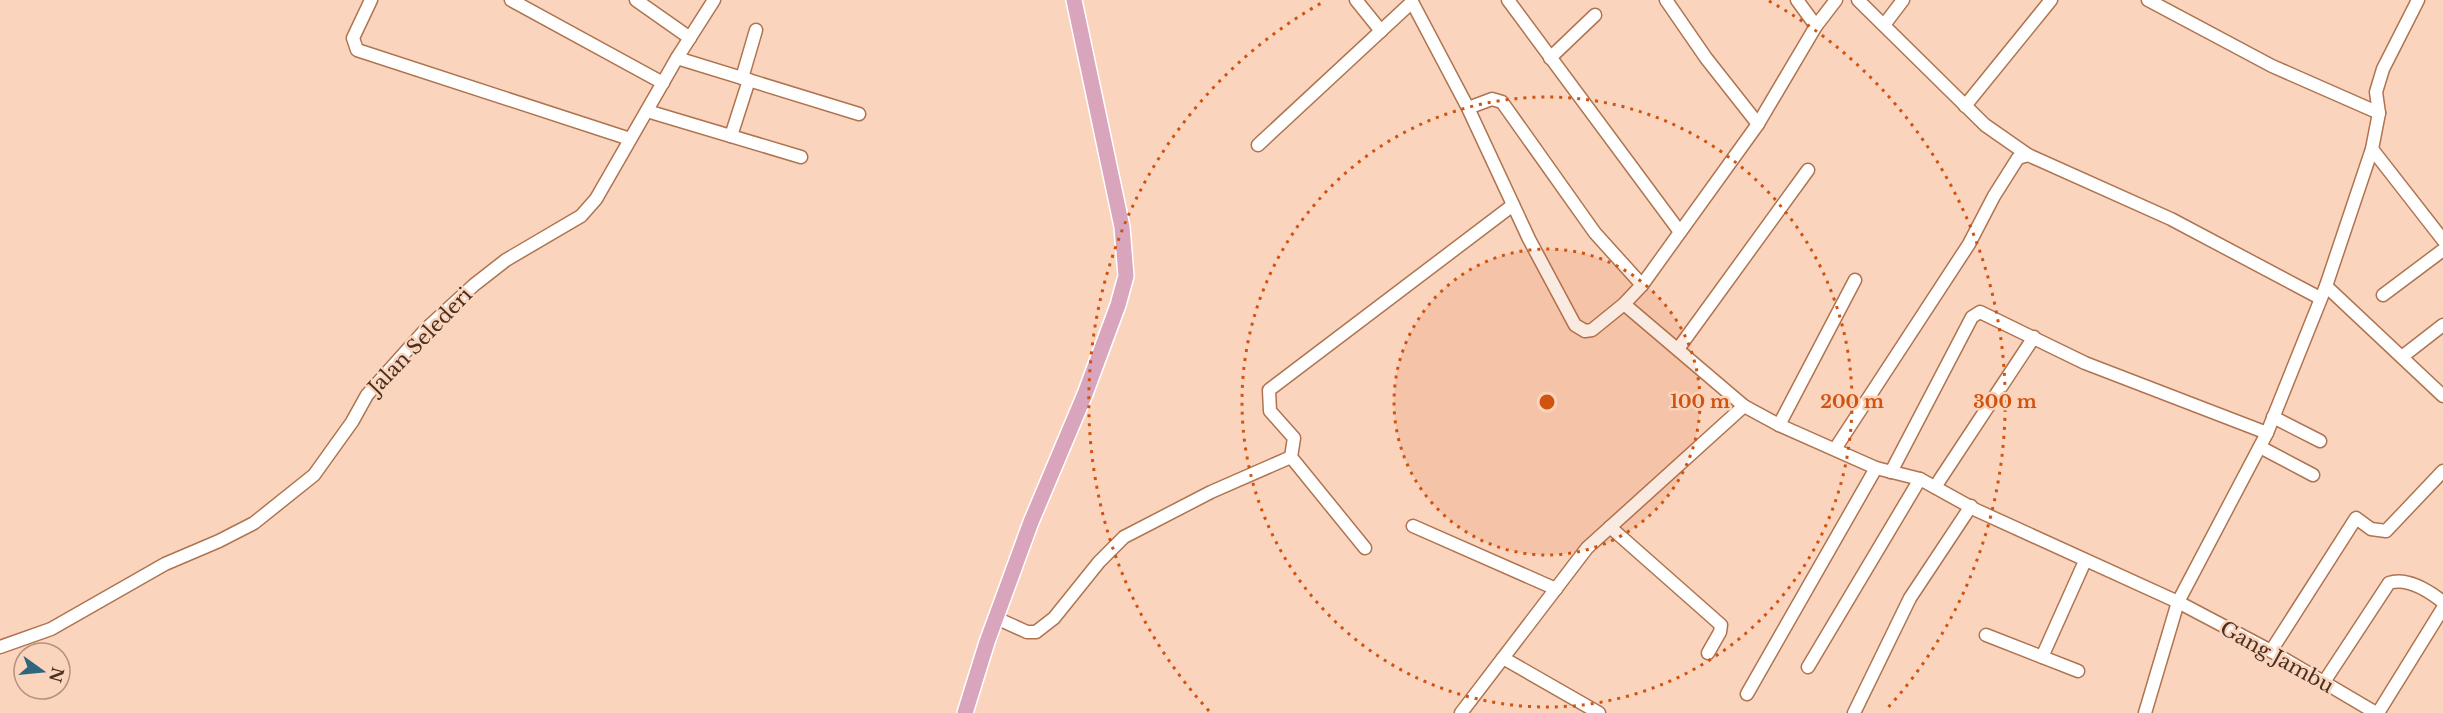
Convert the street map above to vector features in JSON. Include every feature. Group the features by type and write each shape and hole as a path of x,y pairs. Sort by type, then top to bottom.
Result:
{"main road":[{"path":"965,713 1031,522 1085,394 1118,305 1126,276 1122,227 1074,0"}],"street":[{"path":"371,0 353,38 357,50 630,139"},
{"path":"511,0 663,83"},
{"path":"636,0 690,38"},
{"name":"Jalan Selederi","path":"0,647 51,629 165,564 254,523 300,487 327,460 367,395 426,329 474,285 506,260 581,216 596,200 677,58 714,0"},
{"path":"1356,0 1381,31"},
{"path":"1508,0 1680,232"},
{"path":"1666,0 1706,58 1758,124"},
{"path":"1797,0 1816,26"},
{"path":"1258,145 1411,1 1468,108 1513,205 1578,328 1592,330 1624,304 1642,285 1758,124 1816,26 1836,0"},
{"path":"1858,0 1985,125 2028,155 2171,219 2320,298"},
{"path":"1884,25 1903,0"},
{"path":"1965,106 2051,0"},
{"path":"2148,0 2272,66 2379,113"},
{"path":"2145,713 2178,602 2267,433 2326,286 2372,149 2379,113 2376,92 2383,69 2418,0"},
{"path":"1550,58 1595,15"},
{"path":"731,136 756,30"},
{"path":"677,58 859,114"},
{"path":"1468,108 1492,99 1502,102 1595,233 1642,285"},
{"path":"647,111 801,158"},
{"path":"2372,149 2443,240"},
{"path":"1835,449 1969,244 1994,196 2018,158 2028,155"},
{"path":"1678,349 1808,170"},
{"path":"1365,548 1291,458 1294,438 1270,411 1269,390 1513,205"},
{"path":"2383,295 2443,250"},
{"path":"1779,425 1856,280"},
{"path":"2326,286 2443,396"},
{"name":"Gang Jambu","path":"1624,304 1744,406 1779,425 1876,468 1920,479 2085,561 2178,602 2271,651 2377,713"},
{"path":"1891,472 1975,313 1986,314 2085,363 2267,433"},
{"path":"2403,356 2443,325"},
{"path":"1935,487 2034,338"},
{"path":"1461,713 1587,548 1744,406"},
{"path":"2273,417 2320,441"},
{"path":"2260,447 2313,475"},
{"path":"996,618 1027,632 1036,632 1054,618 1099,562 1124,537 1211,492 1291,458"},
{"path":"1747,694 1876,468"},
{"path":"2271,651 2356,518 2371,529 2386,531 2443,471"},
{"path":"1808,667 1920,479"},
{"path":"1854,713 1910,598 1971,506"},
{"path":"1413,526 1556,589"},
{"path":"1610,527 1720,625 1720,632 1708,652"},
{"path":"2043,657 2085,561"},
{"path":"2324,682 2389,583 2414,584 2443,602"},
{"path":"2377,713 2443,608"},
{"path":"1986,635 2078,671"},
{"path":"1503,658 1599,713"}]}
